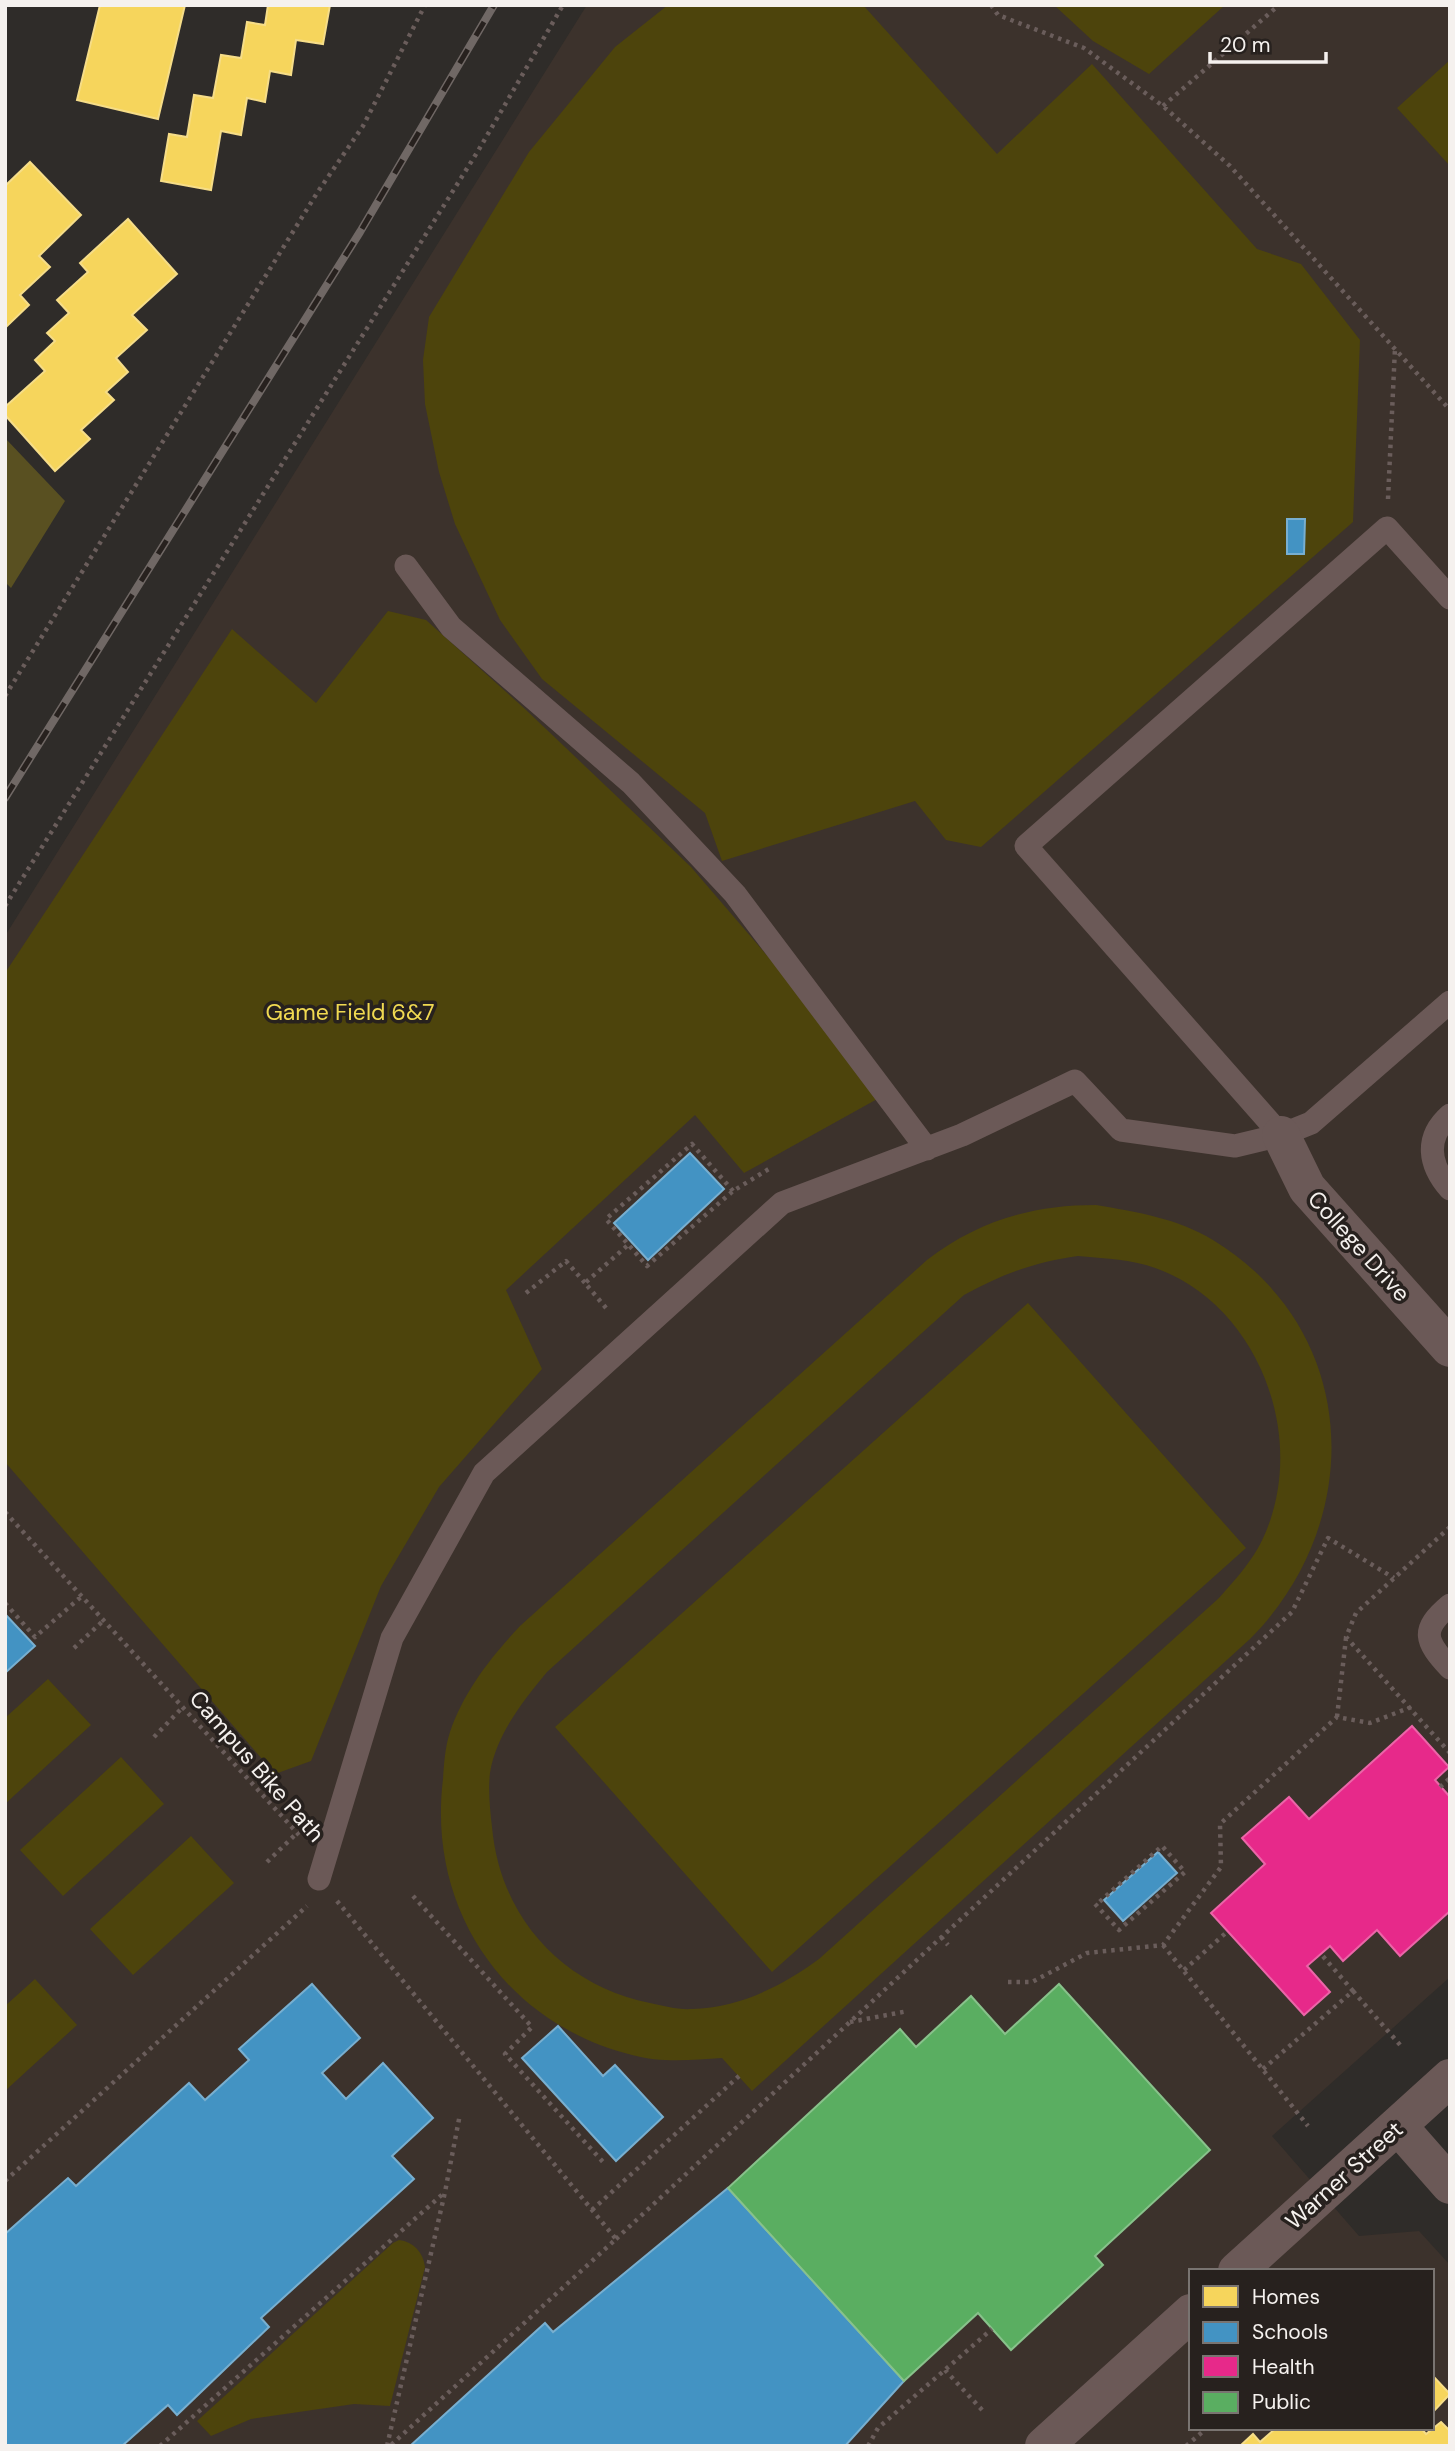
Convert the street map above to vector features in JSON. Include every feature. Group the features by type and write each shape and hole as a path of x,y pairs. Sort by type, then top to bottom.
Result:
{"street":[{"name":"College Drive","path":"1281,1135 1307,1188 1450,1348"},
{"name":"Warner Street","path":"1239,2269 1450,2078"},
{"path":"1399,2127 1450,2185"},
{"path":"1044,2446 1189,2315"}],"lane":[{"path":"1281,1135 1026,846 1387,528 1450,598"},
{"path":"407,566 451,627 631,783 735,894 927,1149"},
{"path":"318,1879 392,1639 484,1473 782,1203 962,1136 1075,1081 1121,1130 1235,1146 1281,1135 1311,1123 1450,1002"},
{"path":"1450,1115 1440,1124 1433,1137 1431,1152 1434,1167 1450,1189"},
{"path":"1450,1605 1432,1620 1428,1635 1430,1645 1450,1668"}],"path":[{"path":"5,696 317,193 363,126 425,5"},
{"path":"5,906 470,163 563,5"},
{"path":"991,5 998,15 1084,48 1163,106 1230,166 1450,410"},
{"path":"1163,106 1279,5"},
{"path":"1387,528 1395,348"},
{"path":"733,1191 692,1144 606,1219 647,1266 733,1191 772,1167"},
{"path":"585,1283 628,1245"},
{"path":"526,1293 566,1261 606,1308"},
{"name":"Campus Bike Path","path":"5,1512 297,1833 316,1860 318,1879 307,1905 5,2181"},
{"path":"1008,1982 1032,1982 1087,1953 1163,1945 1221,1867 1220,1824 1337,1717 1346,1637 1356,1613 1450,1527"},
{"path":"389,2446 1292,1612 1328,1538 1394,1578"},
{"path":"5,1603 35,1637 82,1596"},
{"path":"74,1648 104,1620"},
{"path":"1346,1637 1450,1753"},
{"path":"154,1737 183,1707"},
{"path":"1337,1717 1370,1723 1410,1707"},
{"path":"1440,1787 1450,1778"},
{"path":"267,1862 297,1833"},
{"path":"1162,1846 1185,1872 1119,1930 1096,1905 1162,1846"},
{"path":"318,1879 616,2239"},
{"path":"413,1896 532,2028 505,2054 603,2162"},
{"path":"1184,1970 1228,1931"},
{"path":"941,1937 948,1945"},
{"path":"1163,1945 1308,2126"},
{"path":"1321,1954 1401,2046"},
{"path":"1263,2069 1353,1991"},
{"path":"849,2022 908,2011"},
{"path":"592,2210 739,2077"},
{"path":"389,2446 460,2114"},
{"path":"160,2446 445,2192"},
{"path":"868,2446 878,2428 992,2329"},
{"path":"945,2370 985,2412"},
{"path":"1186,2446 1204,2430"}],"shaded area":[{"path":"587,5 1450,5 1450,1977 1272,2136 1359,2236 1419,2231 1450,2265 1450,2446 5,2446 5,936"},
{"path":"5,438 65,501 11,588 5,582"}],"green space":[{"path":"668,5 863,5 997,154 1092,64 1257,249 1301,264 1360,340 1353,522 981,847 946,840 915,801 722,861 705,813 542,679 500,620 455,524 439,472 425,404 423,360 429,317 529,152 615,47"},
{"path":"1054,5 1225,5 1149,74 1093,41"},
{"path":"1450,60 1450,166 1397,108"},
{"name":"Game Field 6&7","path":"388,611 426,620 525,709 691,867 825,1023 879,1098 744,1173 695,1115 506,1290 542,1369 439,1487 381,1586 311,1761 275,1774 5,1462 5,973 232,629 316,703"},
{"path":"1096,1205 1141,1213 1199,1232 1262,1278 1298,1324 1321,1375 1331,1429 1329,1485 1314,1540 1288,1592 1250,1639 752,2091 722,2058 643,2058 586,2039 546,2017 512,1988 484,1954 462,1915 448,1872 441,1827 445,1756 450,1732 471,1689 489,1662 520,1626 927,1260 946,1246 986,1225 1028,1212","holes":["1078,1256 1146,1265 1186,1282 1219,1309 1246,1342 1266,1381 1277,1422 1280,1465 1274,1508 1258,1548 1245,1568 1219,1598 819,1959 790,1978 759,1994 726,2005 682,2009 618,1994 589,1981 563,1963 541,1942 522,1917 497,1860 492,1827 489,1786 493,1759 504,1732 529,1695 547,1672 964,1295 1033,1265"]},
{"path":"1028,1303 1246,1548 772,1972 555,1727"},
{"path":"48,1679 91,1725 5,1804 5,1718"},
{"path":"121,1757 164,1804 63,1896 20,1850"},
{"path":"191,1836 234,1883 133,1975 90,1929"},
{"path":"35,1979 77,2025 5,2091 5,2006"},
{"path":"399,2240 417,2249 425,2267 390,2406 354,2404 251,2419 211,2436 197,2421"}],"building: Homes":[{"path":"100,5 185,5 158,119 77,100"},
{"path":"268,5 330,5 323,44 296,40 291,75 270,71 265,102 247,98 241,135 221,131 211,190 161,181 169,134 187,137 194,95 213,98 221,55 241,58 247,22 265,25"},
{"path":"30,162 81,215 39,256 50,267 20,295 29,305 5,328 5,186"},
{"path":"128,219 177,274 132,315 147,330 116,358 128,372 106,392 114,400 81,430 90,439 55,471 5,415 5,407 45,371 35,360 55,341 47,333 69,313 57,300 88,272 80,263"},
{"path":"1434,2377 1450,2394 1434,2411"},
{"path":"1441,2422 1450,2431 1450,2446 1240,2446 1253,2434 1260,2442 1274,2430 1423,2430 1426,2434"}],"building: Schools":[{"path":"1287,519 1305,519 1304,554 1287,554"},
{"path":"690,1153 724,1189 648,1260 614,1223"},
{"path":"5,1614 35,1646 5,1673"},
{"path":"1158,1852 1177,1873 1123,1921 1104,1900"},
{"path":"312,1984 360,2038 322,2073 346,2099 383,2063 433,2118 392,2156 414,2179 261,2318 269,2327 177,2415 168,2405 122,2446 5,2446 5,2234 68,2178 76,2186 189,2083 205,2100 249,2060 239,2049"},
{"path":"558,2026 603,2076 615,2065 663,2117 616,2161 522,2058"},
{"path":"728,2188 904,2381 845,2446 410,2446 545,2323 553,2332"}],"building: Health":[{"path":"1412,1726 1449,1767 1435,1780 1450,1797 1450,1911 1400,1956 1377,1930 1343,1961 1330,1946 1307,1966 1330,1992 1304,2015 1211,1913 1265,1864 1242,1838 1289,1797 1309,1819"}],"building: Public":[{"path":"1059,1984 1210,2150 1095,2256 1103,2265 1011,2350 978,2313 904,2381 728,2188 900,2029 916,2047 971,1996 1005,2034"}],"railway":[{"path":"5,798 360,232 494,5"}]}
